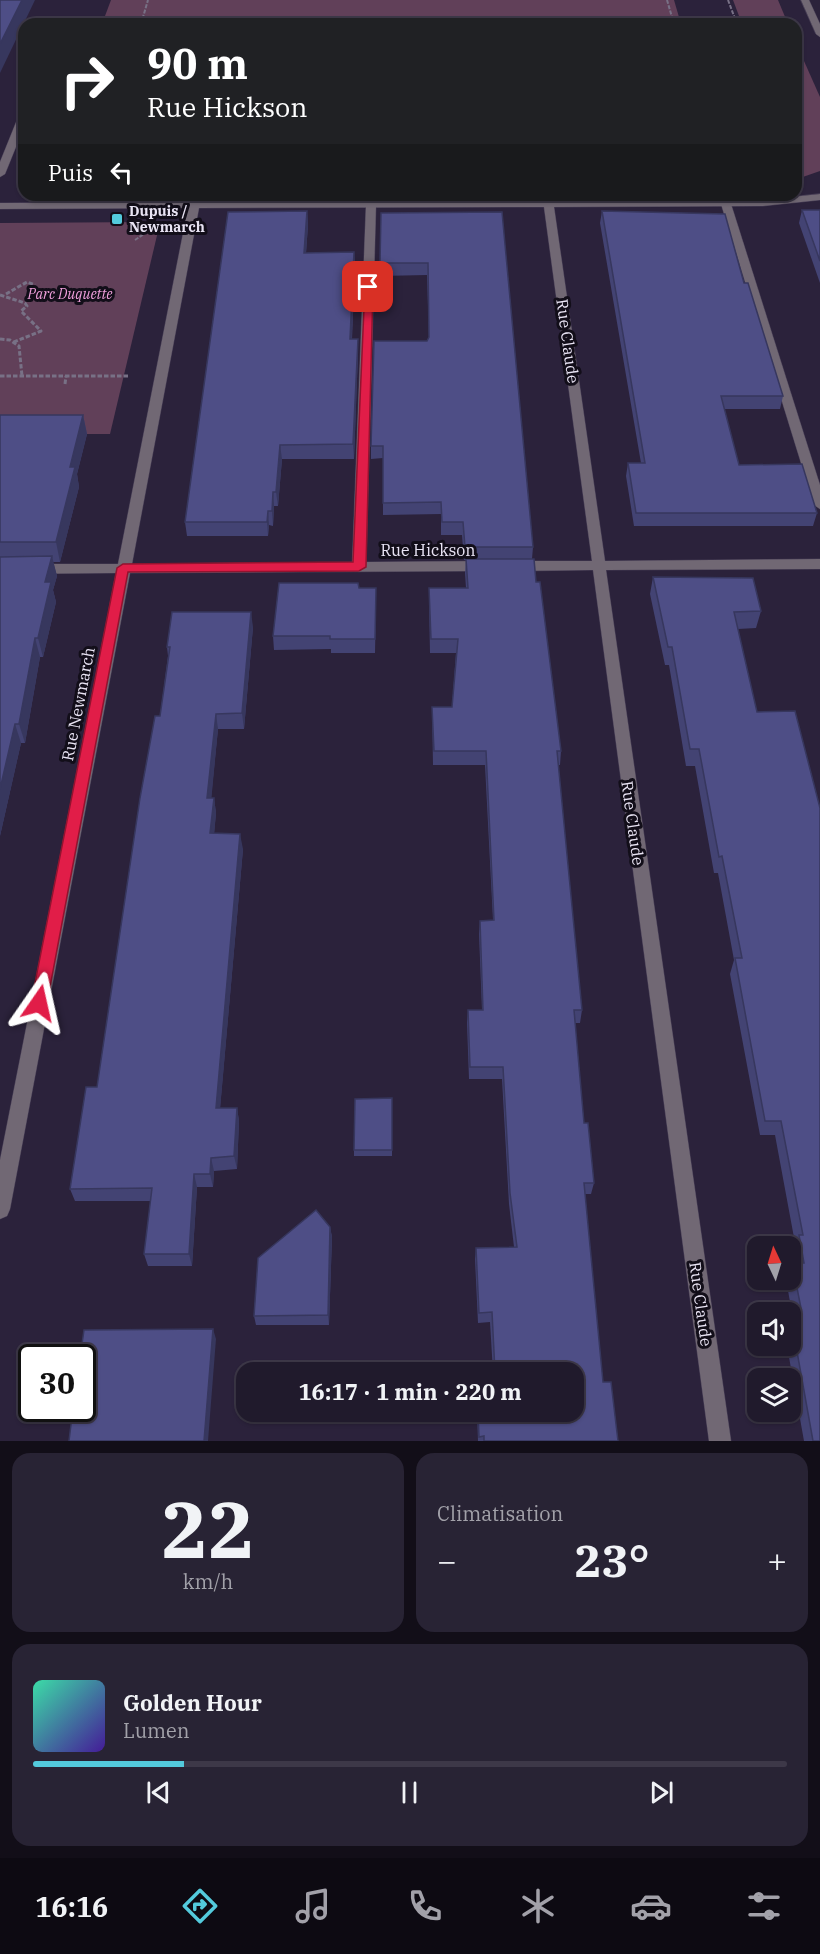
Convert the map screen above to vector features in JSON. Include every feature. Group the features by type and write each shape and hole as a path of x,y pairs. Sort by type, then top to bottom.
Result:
{"street":[{"path":"805,0 820,34"},
{"path":"0,174 18,130"},
{"path":"802,199 820,197"},
{"path":"0,206 726,204 782,201"},
{"name":"Rue Claude","path":"549,204 720,1441"},
{"path":"726,204 820,505"},
{"path":"359,567 371,205"},
{"name":"Rue Newmarch","path":"0,1209 194,206"},
{"name":"Rue Hickson","path":"0,569 820,564"}],"path":[{"path":"143,18 148,0"},
{"path":"667,0 672,18"},
{"path":"728,0 735,18"},
{"path":"5,295 27,282 35,285"},
{"path":"0,295 25,303 27,306 21,311 23,315 41,331 14,342 0,339"},
{"path":"14,342 20,351 22,376"},
{"path":"0,376 129,376"},
{"path":"65,384 66,376"}],"green space":[{"path":"111,0 674,0 679,18 104,18"},
{"path":"733,0 778,0 786,18 740,18"},
{"path":"802,56 820,97 820,171 802,177"},
{"name":"Parc Duquette","path":"152,222 159,227 110,434 0,434 0,223"}],"building":[{"path":"0,0 22,0 0,44"},
{"path":"802,210 820,210 820,261"},
{"path":"307,211 304,253 354,252 350,339 358,339 353,444 280,445 276,492 273,492 272,511 268,511 267,522 185,522 228,212"},
{"path":"602,211 725,214 744,283 748,283 783,396 721,396 739,465 802,464 817,513 636,513 628,463 645,463"},
{"path":"502,212 533,547 465,547 463,522 442,522 441,502 383,503 383,446 371,446 374,341 427,341 429,337 428,263 380,263 381,213"},
{"path":"0,415 83,415 70,467 75,467 56,542 0,542"},
{"path":"52,556 45,582 51,582 38,638 35,638 19,724 15,724 0,789 0,557"},
{"path":"466,559 534,559 536,582 540,582 561,751 557,751 582,1010 574,1010 584,1123 588,1123 594,1183 584,1183 603,1382 611,1382 618,1441 484,1441 484,1436 479,1437 478,1422 584,1422 584,1362 494,1362 492,1312 479,1313 476,1248 517,1247 510,1193 503,1067 470,1067 468,1010 483,1010 480,921 494,920 486,751 434,751 432,707 452,707 458,639 431,639 429,588 468,588"},
{"path":"653,577 753,578 761,611 734,612 757,712 795,711 820,808 820,1441 813,1441 798,1356 801,1356 801,1302 797,1290 801,1290 801,1263 804,1263 799,1235 803,1235 781,1121 765,1121 735,958 742,958 722,856 719,857 699,749 690,749 672,647 668,647"},
{"path":"279,583 358,583 359,588 376,588 375,639 273,636"},
{"path":"172,612 251,612 242,713 216,714 207,798 214,798 210,833 240,834 216,1108 237,1108 234,1156 211,1158 210,1174 194,1174 189,1254 144,1254 152,1188 70,1189 86,1087 97,1087 140,798 155,716 160,716 170,647 167,647"},
{"path":"392,1098 392,1150 354,1150 355,1099"},
{"path":"316,1210 330,1227 328,1315 254,1316 258,1258"},
{"path":"213,1329 204,1441 69,1441 71,1422 96,1422 96,1344 82,1344 84,1330"}],"place":[{"name":"Dupuis / Newmarch","path":"117,219"}],"route":[{"path":"39,1003 123,568 359,567 368,287"}]}
